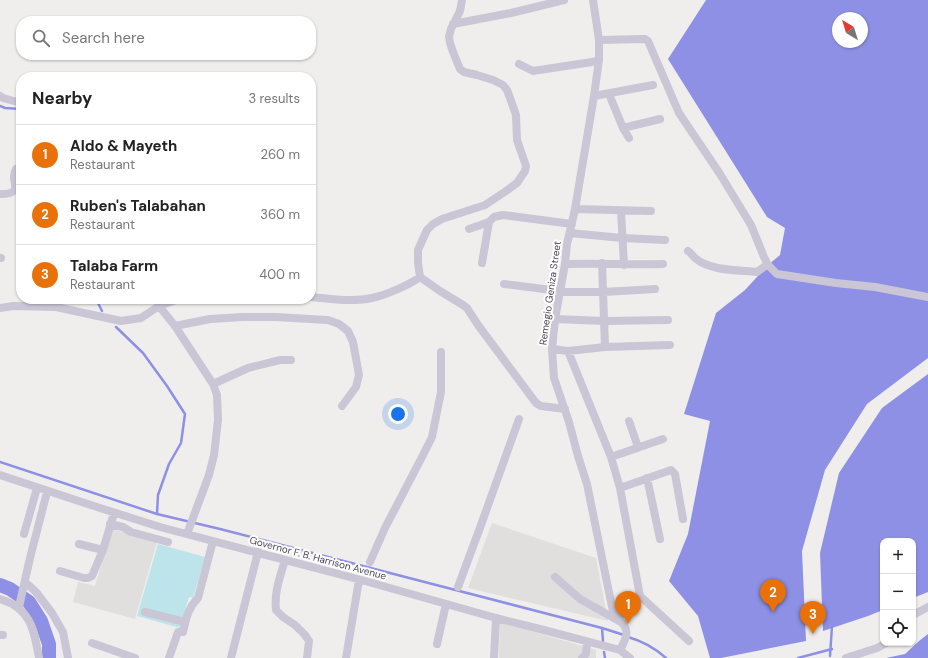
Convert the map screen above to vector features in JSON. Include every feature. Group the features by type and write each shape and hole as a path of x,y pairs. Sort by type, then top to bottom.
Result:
{"street":[{"path":"462,0 460,11 449,36 450,44 460,69 464,72 493,80 507,90 516,114 516,140 524,157 526,166 525,171 517,183 485,205 442,219 433,224 427,230 418,250 420,277 467,308 536,403 541,406 565,409"},
{"path":"453,24 511,13 564,0"},
{"name":"Remegio Geniza Street","path":"593,0 600,40 599,60 576,209 570,233 555,319 552,349 554,378 565,409 587,484 612,607 617,619 625,626 627,631 620,650"},
{"path":"600,40 645,39 648,41 679,113 720,174 751,225 768,264 778,274 836,283 875,287 928,297"},
{"path":"519,64 533,71 599,60"},
{"path":"594,96 653,85"},
{"path":"609,94 623,128 629,138"},
{"path":"0,96 16,101"},
{"path":"623,128 660,119"},
{"path":"0,194 10,194 13,192 15,188 14,172 16,169"},
{"path":"576,209 651,211"},
{"path":"621,211 624,265"},
{"path":"482,263 489,222 494,216 503,215 572,224"},
{"path":"469,228 489,222"},
{"path":"570,233 665,240"},
{"path":"688,251 696,259 710,267 757,272 768,264"},
{"path":"602,263 605,347"},
{"path":"565,264 663,264"},
{"path":"316,297 337,299 373,298 411,283 420,277"},
{"path":"504,284 560,291 603,292 655,289"},
{"path":"0,308 13,306 56,306 121,321 141,318 165,304"},
{"path":"159,306 175,326 213,384 217,395 218,420 214,455 209,475 187,534"},
{"path":"175,326 210,319 243,317 328,320 339,324 348,331 353,342 359,375 356,387 342,406"},
{"path":"555,319 604,321 668,320"},
{"path":"552,349 568,351 605,347 670,345"},
{"path":"568,351 611,457 620,488 640,596 689,641"},
{"path":"370,562 385,528 432,437 441,392 441,352"},
{"path":"213,384 248,368 280,360 291,360"},
{"path":"458,587 482,525 519,419"},
{"path":"629,421 638,447"},
{"path":"611,457 663,439"},
{"path":"620,488 671,470 675,474 683,519"},
{"name":"Governor F. B. Harrison Avenue","path":"0,475 47,492 187,534 365,581 496,618 540,626 587,642 620,650 630,658"},
{"path":"647,478 660,539"},
{"path":"24,534 37,488"},
{"path":"39,658 36,637 20,600 47,492"},
{"path":"60,571 84,578 92,576 102,554 114,513"},
{"path":"110,524 123,527 131,532 168,542"},
{"path":"169,658 178,632 183,632 191,604 198,598 213,541"},
{"path":"79,544 103,550"},
{"path":"231,658 258,552"},
{"path":"285,560 276,588 276,610 305,634 308,641 307,658"},
{"path":"555,577 580,599 617,619 640,596"},
{"path":"346,658 359,580"},
{"path":"25,582 36,592 52,613 63,632 68,658"},
{"path":"0,599 8,601 20,600"},
{"path":"437,644 446,604"},
{"path":"916,613 928,607"},
{"path":"145,612 185,622"},
{"path":"494,658 496,618"},
{"path":"582,658 586,654 587,642"},
{"path":"92,643 135,658"},
{"path":"846,658 881,646"}],"shaded area":[{"path":"492,523 596,558 608,621 468,588"},
{"path":"112,529 157,542 135,619 73,602 78,582 95,586"},
{"path":"158,544 205,557 193,598 189,597 180,628 137,616"},
{"path":"500,622 596,650 596,658 499,658"}],"water":[{"path":"706,0 928,0 928,358 867,404 825,470 802,551 806,641 721,658 710,658 698,616 669,581 688,534 710,421 684,414 716,313 745,290 768,265 780,255 785,228 767,217 668,59"},
{"path":"928,374 928,592 916,597 916,538 880,538 880,611 823,631 820,553 839,473 882,408"},
{"path":"928,634 928,658 886,658 905,654 914,646 916,646 919,641"}],"waterway":[{"path":"0,106 16,109"},
{"path":"98,304 102,311"},
{"path":"116,327 143,353 185,414 181,443 169,464 158,495 157,514"},
{"path":"0,462 157,514 220,529 624,635"},
{"path":"0,585 10,589 29,602 41,621 49,644 49,658"},
{"path":"830,656 832,626"},
{"path":"602,628 603,641"},
{"path":"628,637 658,651 666,658"},
{"path":"798,658 832,649"},
{"path":"604,652 605,658"}],"place":[{"name":"Ruben's Talabahan","path":"773,612"},
{"name":"Aldo & Mayeth","path":"628,624"},
{"name":"Talaba Farm","path":"813,634"}]}
